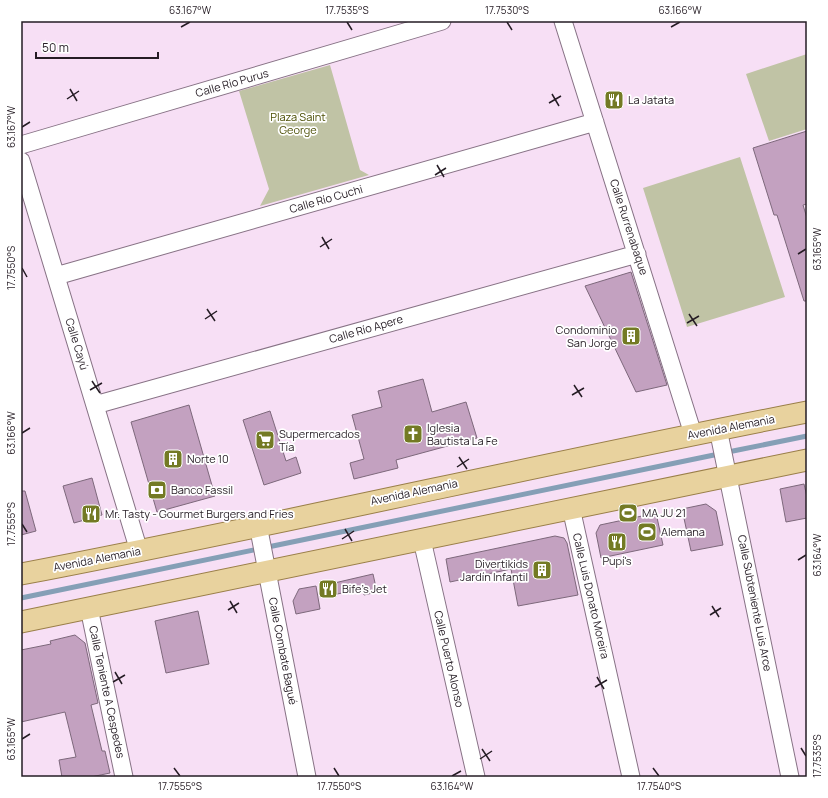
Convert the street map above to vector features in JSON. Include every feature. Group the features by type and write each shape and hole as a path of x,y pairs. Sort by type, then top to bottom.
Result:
{"main road":[{"name":"Avenida Alemania","path":"21,574 259,530 693,434 719,432 807,412"},
{"path":"21,622 90,608 266,566 422,540 729,474 807,460"}],"street":[{"name":"Calle Río Purus","path":"21,145 442,21"},
{"name":"Calle Rurrenabaque","path":"563,21 693,434"},
{"name":"Calle Río Cuchi","path":"56,276 595,122"},
{"name":"Calle Cayú","path":"21,160 139,551"},
{"name":"Calle Río Apere","path":"95,405 637,254"},
{"name":"Calle Subteniente Luis Arce","path":"719,432 729,474 790,777"},
{"name":"Calle Luis Donato Moreira","path":"571,508 631,777"},
{"name":"Calle Combate Bagué","path":"259,530 307,777"},
{"name":"Calle Puerto Alonso","path":"422,540 476,777"},
{"name":"Calle Teniente A Cespedes","path":"90,608 124,777"}],"green space":[{"path":"807,54 807,129 769,141 746,74"},
{"name":"Plaza Saint George","path":"330,65 360,170 369,175 260,206 269,189 239,91"},
{"path":"740,157 785,297 687,327 643,188"}],"building":[{"path":"807,131 807,204 803,205 807,218 807,301 804,301 777,215 774,215 753,148"},
{"name":"Condominio San Jorge","path":"631,272 667,385 636,392 585,286"},
{"path":"423,379 432,412 466,402 477,438 396,460 398,468 354,479 350,463 364,459 352,415 382,407 378,391"},
{"name":"Norte 10","path":"189,405 215,496 157,512 131,422"},
{"name":"Supermercados Tía","path":"270,411 286,461 296,457 301,473 264,485 243,420"},
{"path":"92,478 102,515 74,523 63,486"},
{"path":"804,484 807,497 807,518 786,522 780,489"},
{"path":"21,491 25,491 36,531 21,535"},
{"path":"706,504 716,511 723,545 691,551 682,509"},
{"path":"656,513 663,545 601,558 596,533 600,525"},
{"name":"Divertikids Jardín Infantil","path":"555,536 564,538 567,543 578,595 518,606 511,569 450,582 446,559"},
{"path":"373,574 377,592 364,595 363,589 332,595 330,584"},
{"path":"316,586 320,609 296,614 293,601 299,589"},
{"path":"198,611 209,664 166,673 155,621"},
{"path":"75,635 85,643 98,703 91,705 102,751 105,751 110,773 91,777 62,777 59,760 76,757 65,712 21,722 21,650 51,644 50,641"}],"waterway":[{"path":"733,451 807,436"},
{"path":"21,598 714,455"}],"place":[{"name":"La Jatata","path":"614,100"},
{"name":"Condominio San Jorge","path":"631,336"},
{"name":"Iglesia Bautista La Fe","path":"413,434"},
{"name":"Supermercados Tía","path":"265,440"},
{"name":"Norte 10","path":"173,459"},
{"name":"Banco Fassil","path":"157,490"},
{"name":"MA JU 21","path":"628,513"},
{"name":"Mr. Tasty - Gourmet Burgers and Fries","path":"91,514"},
{"name":"Alemana","path":"647,532"},
{"name":"Pupí's","path":"617,542"},
{"name":"Divertikids Jardín Infantil","path":"542,570"},
{"name":"Bife's Jet","path":"328,589"}]}
